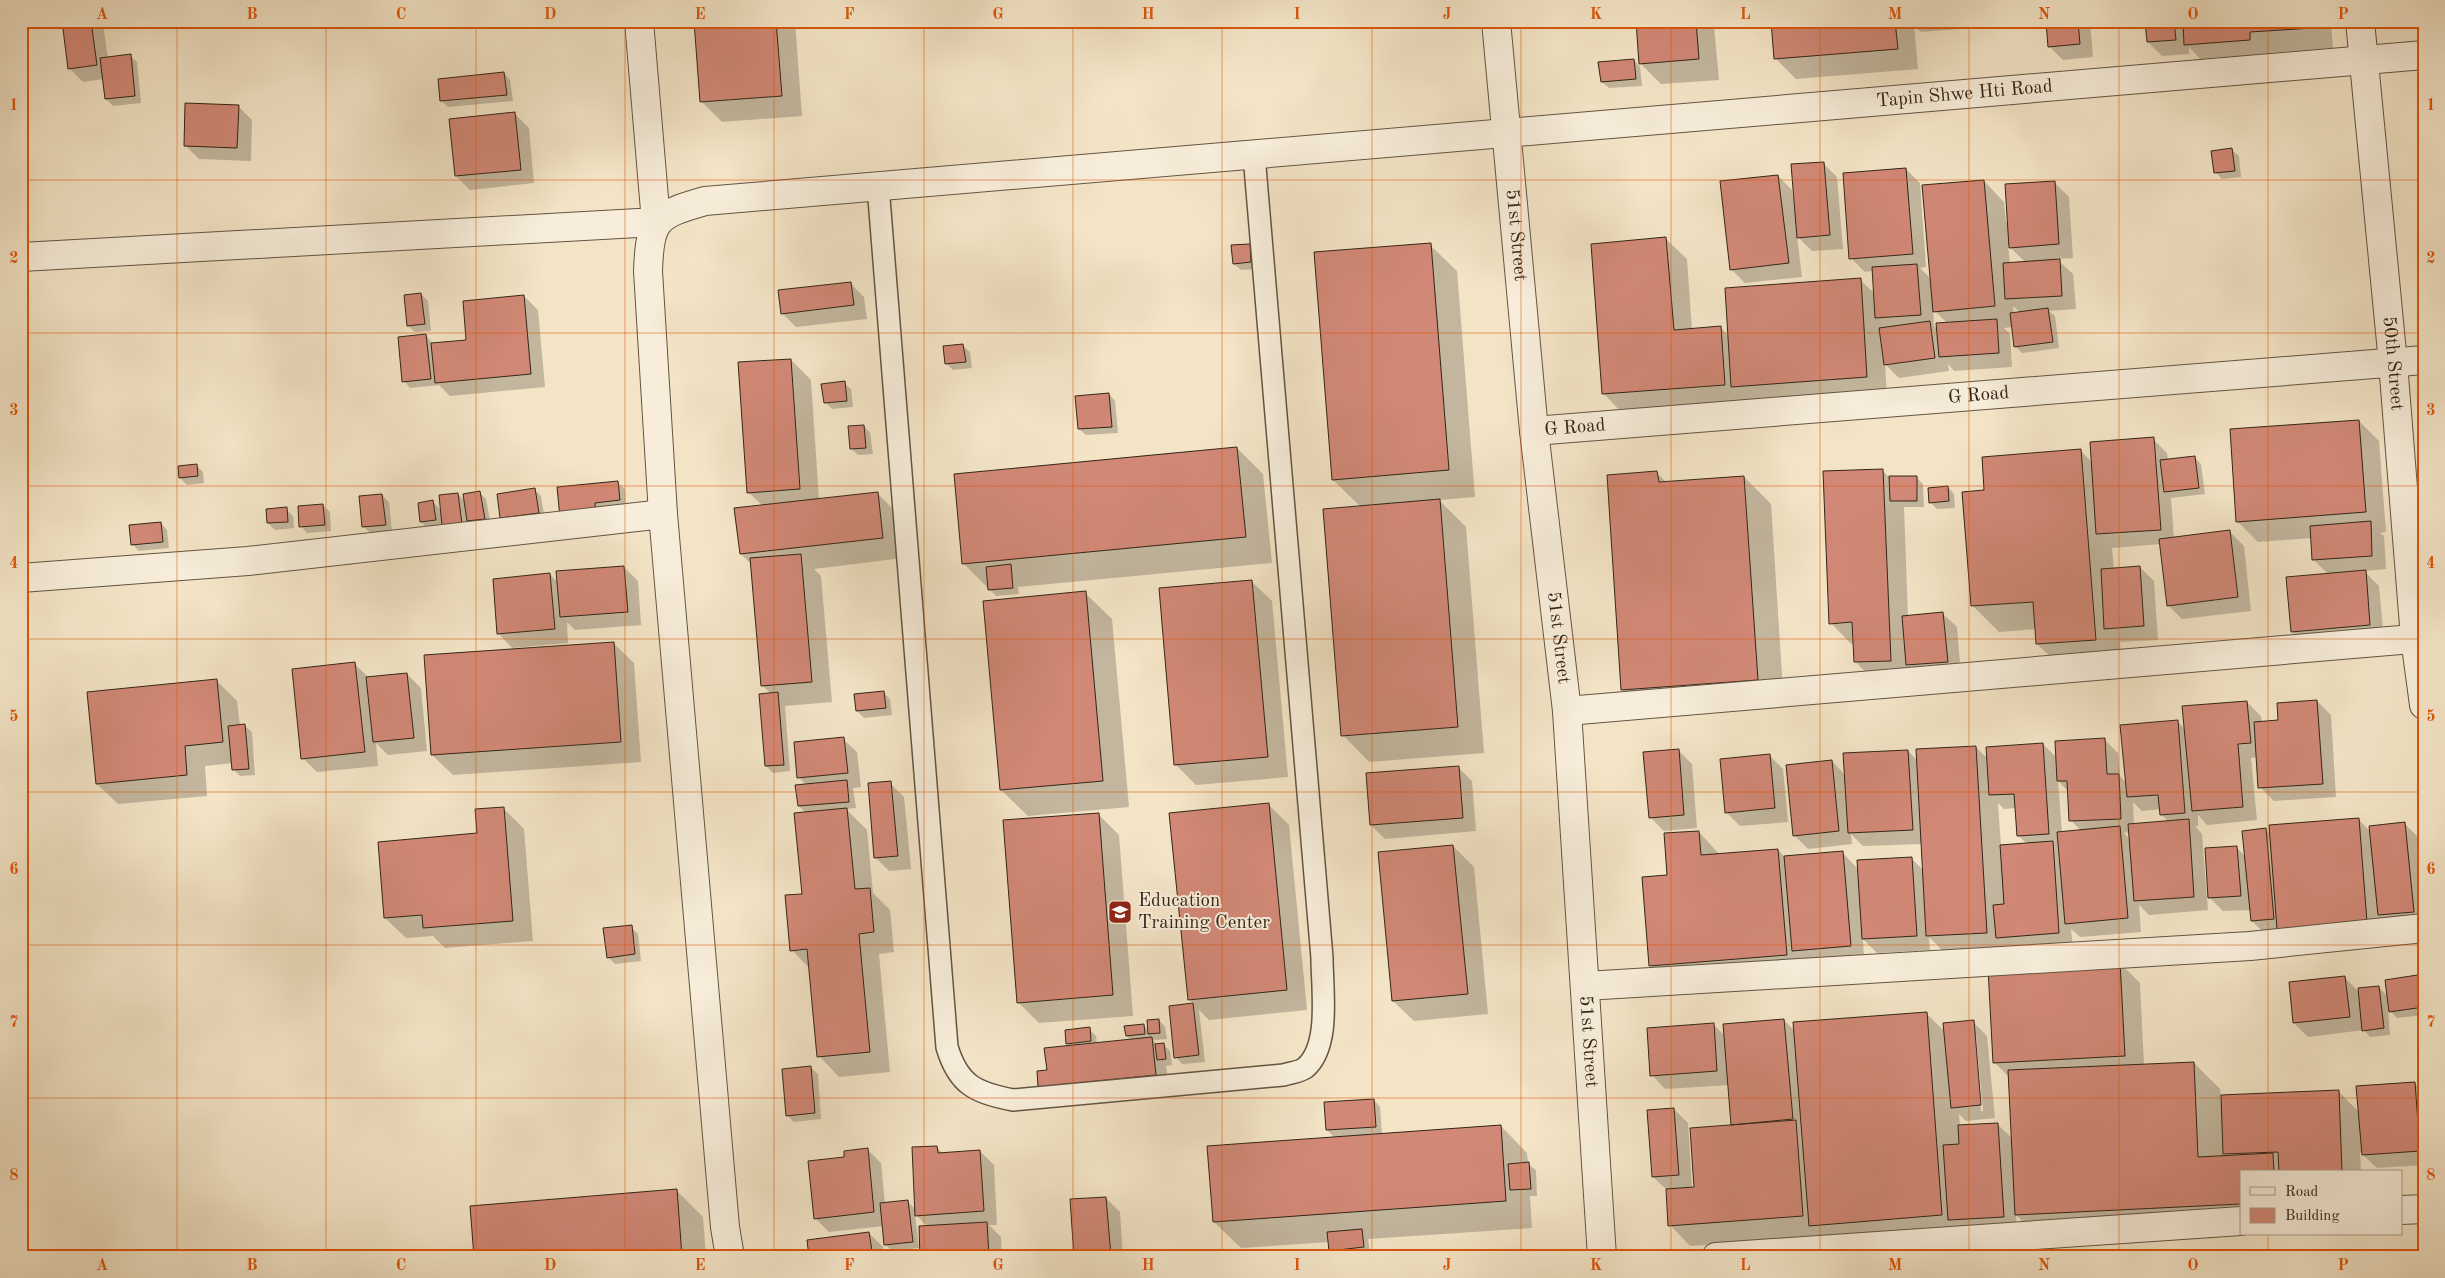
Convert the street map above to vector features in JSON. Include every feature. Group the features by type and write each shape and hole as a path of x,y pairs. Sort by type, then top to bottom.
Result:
{"street":[{"path":"639,21 656,222 649,245 648,271 663,514 725,1227 730,1257"},
{"name":"51st Street","path":"1496,21 1534,431 1567,711 1602,1257"},
{"name":"50th Street","path":"2360,21 2424,705"},
{"name":"Tapin Shwe Hti Road","path":"656,222 672,210 705,201 2424,55"},
{"path":"21,257 656,222"},
{"name":"G Road","path":"1534,431 2424,360"},
{"path":"21,578 248,561 663,514"},
{"path":"1567,711 2419,638"},
{"path":"1585,986 2250,946 2424,928"},
{"path":"2402,1210 2424,1209"},
{"path":"1716,1257 2240,1221"}],"lane":[{"path":"878,186 947,1047 953,1068 966,1082 988,1096 1013,1100 1283,1075 1304,1069 1316,1054 1322,1032 1322,958 1254,155"}],"building":[{"path":"62,21 91,21 97,65 68,69"},
{"path":"694,21 776,21 782,96 700,102"},
{"path":"1636,21 1696,21 1699,59 1639,64"},
{"path":"1771,21 1895,21 1898,49 1774,59"},
{"path":"2046,21 2078,21 2080,44 2048,47"},
{"path":"2145,21 2174,21 2176,40 2147,42"},
{"path":"2183,21 2313,21 2313,28 2250,32 2250,40 2184,45"},
{"path":"131,54 135,96 105,99 100,58"},
{"path":"1634,59 1636,79 1601,82 1598,62"},
{"path":"504,72 507,95 440,101 438,79"},
{"path":"185,103 239,105 237,148 184,146"},
{"path":"515,112 521,170 455,176 449,119"},
{"path":"2232,148 2235,171 2214,173 2211,151"},
{"path":"1824,162 1830,235 1797,238 1791,164"},
{"path":"1906,168 1913,254 1849,259 1843,173"},
{"path":"1778,175 1789,263 1730,270 1720,181"},
{"path":"1984,180 1995,306 1933,312 1922,185"},
{"path":"2055,181 2059,244 2009,248 2005,184"},
{"path":"1666,237 1674,330 1721,326 1725,385 1602,394 1591,244"},
{"path":"1431,243 1449,470 1332,480 1314,252"},
{"path":"1250,244 1251,262 1233,264 1231,245"},
{"path":"2060,259 2062,296 2005,299 2003,263"},
{"path":"1917,264 1921,315 1875,318 1872,267"},
{"path":"1861,278 1867,377 1731,387 1725,288"},
{"path":"851,282 854,305 781,314 778,290"},
{"path":"421,293 425,324 407,326 404,295"},
{"path":"524,295 531,374 435,383 431,343 466,340 463,301"},
{"path":"2048,308 2053,342 2014,347 2010,313"},
{"path":"1997,319 1999,353 1939,357 1936,323"},
{"path":"1930,321 1935,358 1884,365 1879,328"},
{"path":"426,334 431,379 402,382 398,337"},
{"path":"963,344 966,362 945,364 943,346"},
{"path":"791,359 800,489 747,493 738,362"},
{"path":"845,381 847,401 824,403 821,384"},
{"path":"1109,393 1112,427 1078,429 1075,396"},
{"path":"2359,420 2366,512 2236,522 2230,429"},
{"path":"864,425 866,448 850,449 848,426"},
{"path":"2154,437 2161,530 2096,534 2090,442"},
{"path":"1237,447 1246,537 962,564 954,474"},
{"path":"2081,449 2096,640 2036,644 2033,602 1971,606 1962,492 1984,490 1982,457"},
{"path":"2195,456 2199,488 2164,492 2160,460"},
{"path":"197,464 198,476 179,478 178,466"},
{"path":"1883,469 1891,661 1854,662 1852,622 1829,624 1823,471"},
{"path":"1657,471 1659,482 1744,476 1758,680 1621,690 1607,475"},
{"path":"1889,476 1917,476 1917,501 1890,501"},
{"path":"618,481 620,500 595,503 596,515 560,518 557,487"},
{"path":"1948,486 1949,501 1929,503 1928,488"},
{"path":"535,488 539,513 500,518 497,494"},
{"path":"480,491 485,519 467,521 463,494"},
{"path":"878,492 883,538 740,554 734,508"},
{"path":"458,493 462,524 442,526 439,495"},
{"path":"382,494 386,525 362,527 359,496"},
{"path":"1440,499 1458,727 1341,736 1323,509"},
{"path":"433,500 436,520 420,522 418,503"},
{"path":"323,504 325,525 299,527 298,506"},
{"path":"287,507 288,522 267,523 266,509"},
{"path":"2371,521 2372,556 2312,560 2310,526"},
{"path":"161,522 163,542 131,545 129,525"},
{"path":"2230,530 2238,597 2167,606 2159,539"},
{"path":"801,554 812,682 761,686 750,558"},
{"path":"1011,564 1013,588 988,590 986,567"},
{"path":"624,566 628,612 560,617 556,571"},
{"path":"2140,566 2144,626 2104,629 2101,569"},
{"path":"2366,570 2370,625 2291,632 2286,577"},
{"path":"550,573 555,629 497,634 493,579"},
{"path":"1252,580 1268,757 1174,765 1159,588"},
{"path":"1086,591 1103,781 1000,790 983,601"},
{"path":"1943,612 1948,662 1906,665 1902,616"},
{"path":"614,642 621,742 431,755 424,655"},
{"path":"355,662 365,752 301,759 292,669"},
{"path":"407,673 414,738 373,742 366,677"},
{"path":"217,679 223,742 185,746 187,775 96,784 87,692"},
{"path":"884,691 886,708 856,711 854,694"},
{"path":"778,692 784,765 765,766 759,694"},
{"path":"2317,700 2323,784 2258,788 2254,722 2278,720 2277,703"},
{"path":"2247,701 2251,743 2238,744 2243,807 2192,811 2182,706"},
{"path":"2178,720 2185,813 2160,815 2158,795 2127,797 2120,725"},
{"path":"245,724 249,769 232,770 228,726"},
{"path":"844,737 848,773 797,778 794,742"},
{"path":"2105,738 2107,774 2119,774 2121,819 2069,821 2067,781 2057,781 2055,741"},
{"path":"2043,743 2049,834 2017,836 2014,794 1989,795 1986,747"},
{"path":"1976,746 1987,933 1926,936 1916,749"},
{"path":"1679,749 1684,815 1649,818 1643,752"},
{"path":"1908,750 1913,830 1848,833 1843,753"},
{"path":"1770,754 1775,808 1725,813 1720,759"},
{"path":"1832,760 1839,831 1793,836 1786,765"},
{"path":"1459,766 1463,818 1370,825 1366,773"},
{"path":"847,780 849,802 798,806 795,785"},
{"path":"891,781 898,856 874,858 868,783"},
{"path":"1269,803 1287,990 1188,1000 1169,813"},
{"path":"504,807 513,921 423,928 422,915 384,918 378,842 477,833 475,809"},
{"path":"847,808 855,889 870,888 874,932 859,934 870,1052 817,1057 807,949 790,951 785,895 802,894 794,813"},
{"path":"1099,813 1113,995 1017,1003 1003,820"},
{"path":"2359,818 2367,922 2277,929 2269,825"},
{"path":"2189,819 2194,897 2134,901 2128,824"},
{"path":"2405,822 2414,912 2378,915 2369,826"},
{"path":"2120,826 2128,918 2065,924 2057,832"},
{"path":"2266,828 2274,919 2251,921 2242,831"},
{"path":"1699,831 1701,855 1778,849 1787,955 1649,966 1642,877 1667,875 1664,833"},
{"path":"2053,841 2059,933 1996,938 1993,905 2004,904 2000,845"},
{"path":"1453,845 1468,994 1392,1001 1378,852"},
{"path":"2237,846 2241,896 2208,898 2205,848"},
{"path":"1843,851 1851,946 1792,951 1784,856"},
{"path":"1912,857 1917,936 1862,939 1857,860"},
{"path":"632,925 635,954 607,958 603,928"},
{"path":"2120,961 2125,1056 1993,1063 1988,968"},
{"path":"2424,974 2424,1007 2389,1012 2385,980"},
{"path":"2345,976 2350,1017 2293,1023 2289,982"},
{"path":"2379,986 2384,1028 2362,1031 2358,988"},
{"path":"1193,1003 1199,1055 1174,1058 1169,1006"},
{"path":"1927,1012 1942,1215 1809,1226 1793,1022"},
{"path":"1159,1019 1160,1033 1148,1034 1147,1020"},
{"path":"1784,1019 1793,1119 1731,1125 1723,1024"},
{"path":"1974,1020 1981,1105 1951,1108 1943,1023"},
{"path":"1714,1023 1717,1071 1650,1076 1647,1028"},
{"path":"1144,1024 1145,1034 1126,1036 1124,1026"},
{"path":"1090,1027 1091,1041 1066,1044 1065,1030"},
{"path":"1152,1037 1156,1075 1038,1087 1037,1071 1047,1070 1044,1048"},
{"path":"1164,1043 1166,1059 1157,1060 1155,1044"},
{"path":"2194,1062 2198,1157 2273,1153 2274,1170 2240,1170 2240,1204 2015,1215 2008,1070"},
{"path":"811,1066 815,1113 786,1116 782,1069"},
{"path":"2415,1082 2420,1151 2362,1155 2356,1086"},
{"path":"2339,1090 2342,1170 2279,1170 2278,1152 2223,1154 2221,1095"},
{"path":"1374,1099 1376,1127 1326,1130 1324,1102"},
{"path":"1674,1108 1679,1175 1652,1177 1647,1110"},
{"path":"1796,1120 1803,1216 1668,1226 1666,1189 1694,1187 1690,1128"},
{"path":"1998,1123 2004,1217 1948,1220 1943,1145 1959,1144 1958,1125"},
{"path":"1501,1125 1506,1201 1213,1222 1207,1146"},
{"path":"937,1146 938,1153 980,1150 984,1211 915,1216 912,1147"},
{"path":"868,1148 874,1212 814,1219 808,1161 844,1157 844,1151"},
{"path":"1529,1162 1531,1189 1510,1190 1508,1164"},
{"path":"677,1189 682,1257 474,1257 470,1206"},
{"path":"1106,1197 1111,1256 1074,1257 1070,1199"},
{"path":"908,1200 913,1242 884,1245 880,1203"},
{"path":"987,1222 989,1257 920,1257 919,1226"},
{"path":"1362,1229 1364,1247 1329,1251 1327,1232"},
{"path":"869,1232 873,1257 809,1257 807,1240"}],"place":[{"name":"Education Training Center","path":"1120,912"}]}
